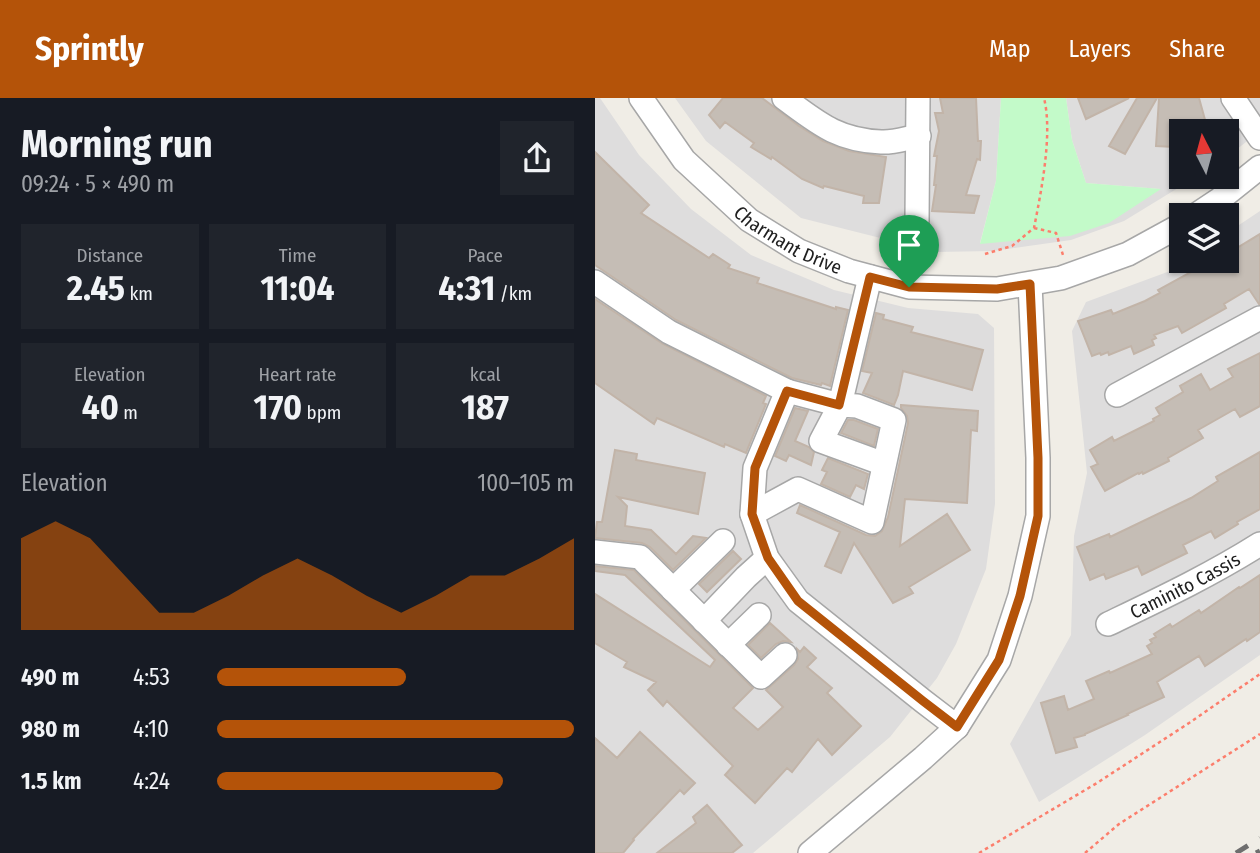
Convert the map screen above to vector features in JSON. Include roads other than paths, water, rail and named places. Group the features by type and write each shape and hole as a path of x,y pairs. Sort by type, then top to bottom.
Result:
{"street":[{"name":"Charmant Drive","path":"642,98 684,160 748,220 799,251 849,271 909,287 997,289 1030,284 1069,275 1128,254 1169,232"},
{"path":"784,98 822,126 843,136 883,142 919,136"},
{"path":"917,222 918,98"},
{"path":"1233,98 1260,138"},
{"path":"1214,203 1260,167"},
{"path":"870,277 839,405 821,441 884,464"},
{"path":"595,282 669,332 787,391 839,405 857,406 894,420 872,522 798,489 752,514"},
{"path":"810,853 957,727 999,660 1020,596 1038,516 1030,284"},
{"path":"1117,395 1260,318"},
{"path":"787,391 755,468 752,514 768,558 798,601 957,727"},
{"path":"673,590 723,541"},
{"name":"Caminito Cassis","path":"1108,624 1174,593 1260,544"},
{"path":"595,552 640,557 761,677 785,655"},
{"path":"704,621 768,558"},
{"path":"728,645 759,615"}],"railway":[{"path":"1236,853 1260,838"},
{"path":"1256,853 1260,851"}]}
